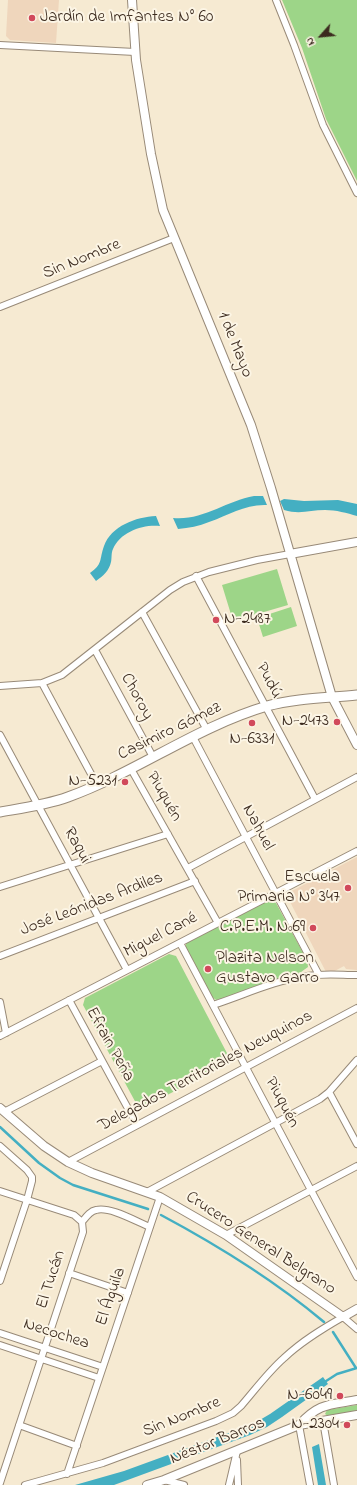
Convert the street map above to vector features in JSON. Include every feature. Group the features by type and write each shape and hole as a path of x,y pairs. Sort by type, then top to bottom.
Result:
{"main road":[{"name":"Casimiro Gómez","path":"0,812 68,798 98,785 207,730 266,707 296,700 357,695"}],"street":[{"name":"1 de Mayo","path":"132,0 135,52 160,200 250,425 268,478 332,697 357,745"},
{"path":"276,0 329,138 357,193"},
{"path":"0,45 135,52"},
{"name":"Sin Nombre","path":"0,307 174,238"},
{"path":"0,686 42,683 62,675 176,586 196,576 257,560 357,542"},
{"name":"Pudú","path":"196,576 315,800"},
{"path":"142,612 207,730"},
{"name":"Choroy","path":"95,650 153,757"},
{"path":"42,683 98,785"},
{"name":"Raqui","path":"0,735 128,970"},
{"name":"Nahuel","path":"192,737 318,975"},
{"name":"Piuquén","path":"131,768 218,923"},
{"path":"188,868 357,777"},
{"path":"0,887 168,834"},
{"name":"Miguel Cané","path":"3,1034 357,851"},
{"name":"José Leónidas Ardiles","path":"0,956 195,881"},
{"name":"Piuquén","path":"180,943 357,1277"},
{"path":"213,1005 287,980 318,975 357,976"},
{"name":"Efrain Peña","path":"69,1000 137,1125"},
{"path":"0,1002 3,1034"},
{"name":"Delegados Territoriales Neuquinos","path":"68,1162 357,1008"},
{"path":"147,1192 329,1092 357,1060"},
{"path":"2,1110 102,1061"},
{"path":"329,1092 357,1144"},
{"name":"Crucero General Belgrano","path":"2,1110 44,1146 68,1162 92,1173 160,1197 226,1235 343,1317 357,1329"},
{"path":"0,1146 27,1170 32,1177 32,1185 28,1200 0,1281"},
{"path":"226,1235 357,1166"},
{"path":"0,1190 74,1215 82,1222 92,1212 98,1209 112,1211 150,1227"},
{"name":"El Águila","path":"68,1474 160,1197"},
{"name":"El Tucán","path":"0,1483 83,1232 82,1222"},
{"path":"69,1273 128,1293"},
{"path":"343,1317 357,1309"},
{"name":"Sin Nombre","path":"25,1485 37,1483 103,1463 216,1422 233,1413 241,1406 284,1358 309,1337 343,1317"},
{"name":"Necochea","path":"0,1333 103,1367"},
{"name":"Necochea","path":"0,1345 100,1378"},
{"name":"Néstor Barros","path":"299,1425 308,1415 317,1409 327,1405 357,1400"},
{"name":"Néstor Barros","path":"147,1485 164,1480 299,1425 357,1415"},
{"path":"323,1421 334,1485"},
{"path":"19,1425 77,1446"},
{"path":"299,1425 310,1485"},
{"path":"230,1485 237,1451"},
{"path":"237,1451 238,1485"},
{"path":"164,1480 184,1485"},
{"path":"0,1483 4,1485"}],"shaded area":[{"name":"Jardín de Imfantes N° 60","path":"8,0 59,0 56,43 10,40 6,36"},
{"path":"357,857 357,970 346,969 344,966 331,973 326,972 286,894"}],"green space":[{"path":"282,0 357,0 357,181 326,119 302,48"},
{"path":"277,569 288,605 233,621 222,585"},
{"path":"291,607 297,626 263,637 257,618"},
{"path":"270,898 276,903 307,960 308,967 301,972 216,1000 211,996 186,949 186,941"},
{"path":"169,954 176,956 229,1057 227,1064 144,1107 137,1105 83,1005 85,998"},
{"path":"357,1405 357,1411 328,1416 325,1414 327,1410"}],"water":[{"path":"254,496 263,496 267,505 251,506 237,510 198,526 186,528 178,529 173,518 194,517"},
{"path":"284,499 304,501 338,500 357,504 357,516 329,510 300,512 284,510 280,501"},
{"path":"156,516 160,526 146,526 133,530 116,543 112,552 109,568 96,581 90,573 99,564 104,546 112,533 125,524 140,518"},
{"path":"323,1377 328,1384 267,1427 250,1435 114,1485 75,1485 124,1471 253,1424"},
{"path":"319,1444 326,1485 318,1485 312,1447"}],"waterway":[{"path":"0,1127 39,1163 60,1178 73,1185 148,1209"},
{"path":"161,1215 246,1264 286,1292 324,1322"},
{"path":"333,1332 356,1368"},
{"path":"323,1383 337,1374 357,1368"}],"place":[{"name":"Jardín de Imfantes N° 60","path":"32,18"},
{"name":"N-2487","path":"216,620"},
{"name":"N-2473","path":"337,722"},
{"name":"N-6331","path":"252,723"},
{"name":"N-5231","path":"125,782"},
{"name":"Escuela Primaria N° 347","path":"348,888"},
{"name":"C.P.E.M. Nº69","path":"313,928"},
{"name":"Plazita Nelson Gustavo Garro","path":"208,969"},
{"name":"N-6049","path":"340,1396"},
{"name":"N-2304","path":"347,1425"}]}
